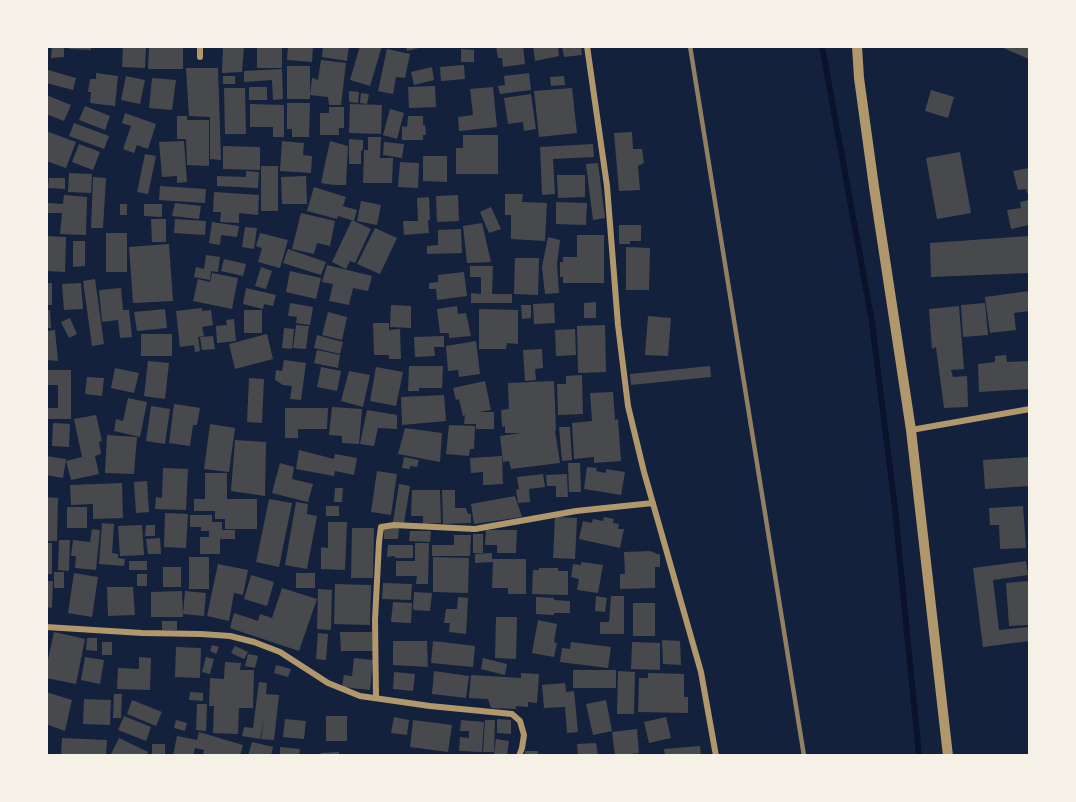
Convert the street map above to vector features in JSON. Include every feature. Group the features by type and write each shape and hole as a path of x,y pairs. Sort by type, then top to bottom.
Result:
{"street":[{"path":"200,46 200,57"},
{"path":"587,46 607,186 618,325 628,406 701,672 716,756"},
{"path":"857,46 859,78 874,187 911,430 948,756"},
{"path":"911,430 1029,409"},
{"path":"376,698 375,620 381,526 475,529 576,512 653,503"},
{"path":"46,627 230,636 254,642 279,652 328,683 360,696 512,714 520,721 524,735 519,756"}],"building":[{"path":"52,46 64,46 64,57 51,58"},
{"path":"69,46 91,46 91,50 69,49"},
{"path":"123,46 146,46 145,68 122,67"},
{"path":"149,46 183,46 183,69 148,69"},
{"path":"223,46 244,46 242,72 222,73"},
{"path":"257,46 282,46 282,68 257,68"},
{"path":"288,46 313,46 312,62 287,60"},
{"path":"323,46 349,46 347,61 322,57"},
{"path":"360,46 382,46 370,86 350,80"},
{"path":"406,46 422,46 423,47 407,51"},
{"path":"496,46 523,46 525,64 503,67 502,58 498,58"},
{"path":"533,46 558,46 559,56 535,61"},
{"path":"562,46 581,46 582,55 564,57"},
{"path":"1029,46 1029,59 1001,47"},
{"path":"387,49 410,54 405,78 396,77 393,94 378,91"},
{"path":"461,49 474,50 474,62 461,62"},
{"path":"321,60 346,63 341,105 329,105 328,97 310,95 312,78 318,80"},
{"path":"464,65 465,79 441,81 440,67"},
{"path":"287,66 310,66 310,99 287,99"},
{"path":"432,67 434,80 414,85 411,72"},
{"path":"186,68 218,68 221,160 210,159 210,117 189,116"},
{"path":"282,69 283,99 273,100 272,80 244,82 244,71"},
{"path":"48,70 76,78 73,90 46,83"},
{"path":"96,73 118,76 115,106 90,103 91,92 88,92 90,79 96,79"},
{"path":"529,73 531,90 500,94 498,86 505,85 504,76"},
{"path":"126,76 145,80 140,104 121,100"},
{"path":"223,76 235,76 235,84 223,84"},
{"path":"564,76 565,85 551,86 550,77"},
{"path":"152,78 176,80 172,110 149,108"},
{"path":"435,86 436,107 409,108 408,87"},
{"path":"249,87 267,87 267,100 249,100"},
{"path":"493,87 497,127 459,131 458,117 473,115 470,89"},
{"path":"224,88 245,88 246,134 225,134"},
{"path":"572,88 577,133 539,137 534,91"},
{"path":"931,90 954,97 948,118 925,111"},
{"path":"349,91 359,92 358,103 349,102"},
{"path":"361,93 369,94 367,104 360,103"},
{"path":"531,94 536,129 524,131 523,122 508,124 504,98"},
{"path":"46,95 71,105 64,121 46,114"},
{"path":"287,103 310,103 309,137 292,137 292,129 287,129"},
{"path":"250,104 284,105 284,137 273,137 273,127 250,127"},
{"path":"350,104 382,105 381,134 349,133"},
{"path":"85,106 110,116 105,130 79,120"},
{"path":"329,107 344,107 344,128 339,128 339,135 320,135 320,113 329,113"},
{"path":"390,109 404,113 397,139 383,135"},
{"path":"125,113 156,124 148,149 137,145 134,153 123,149 131,126 122,123"},
{"path":"177,116 187,116 187,120 209,120 209,166 187,165 186,139 177,139"},
{"path":"408,116 423,116 426,135 423,135 423,140 402,140 402,126 407,127"},
{"path":"74,123 109,136 104,149 69,136"},
{"path":"46,131 76,142 66,168 46,161"},
{"path":"632,132 633,149 642,149 644,163 638,166 640,190 619,191 614,133"},
{"path":"463,135 498,135 498,174 456,174 456,148 463,148"},
{"path":"368,137 381,137 380,158 393,158 392,183 363,183 364,150 368,150"},
{"path":"349,139 363,140 361,164 349,164"},
{"path":"184,141 187,182 177,183 177,176 162,177 159,142"},
{"path":"282,141 304,143 303,155 312,156 311,173 280,171"},
{"path":"330,141 348,146 346,185 321,183"},
{"path":"384,142 404,144 402,158 383,155"},
{"path":"79,144 100,152 93,170 72,162"},
{"path":"593,144 594,157 553,159 555,194 542,195 540,147"},
{"path":"223,146 260,147 260,170 223,169"},
{"path":"960,152 971,213 937,219 926,158"},
{"path":"145,154 156,156 148,194 137,192"},
{"path":"423,156 447,156 447,182 423,181"},
{"path":"400,162 419,163 418,188 398,187"},
{"path":"598,163 605,218 593,220 586,164"},
{"path":"261,166 278,166 278,211 261,211"},
{"path":"1029,168 1029,193 1027,193 1026,189 1018,190 1013,171"},
{"path":"246,171 259,172 258,188 217,186 217,176 246,177"},
{"path":"69,173 92,174 91,193 68,192"},
{"path":"557,175 585,175 585,197 558,198"},
{"path":"306,176 307,204 282,204 281,177"},
{"path":"93,177 106,178 103,228 91,228"},
{"path":"49,178 65,178 65,189 48,188"},
{"path":"160,186 206,189 205,203 159,200"},
{"path":"314,187 346,197 343,206 357,210 354,221 307,211"},
{"path":"214,192 259,195 258,215 239,213 239,223 220,222 221,212 213,212"},
{"path":"505,194 523,194 522,202 547,203 545,241 511,239 511,215 505,215"},
{"path":"64,195 87,197 86,235 60,234 62,213 47,213 48,203 63,204"},
{"path":"458,195 459,221 437,222 436,196"},
{"path":"429,197 429,233 404,235 403,221 418,221 417,198"},
{"path":"1029,200 1029,225 1011,229 1007,210 1021,208 1020,202"},
{"path":"361,201 381,205 377,225 357,221"},
{"path":"556,202 587,203 586,225 556,224"},
{"path":"175,203 201,206 199,219 172,216"},
{"path":"120,204 127,204 127,215 120,215"},
{"path":"144,204 162,204 162,217 144,216"},
{"path":"491,207 501,229 489,233 480,212"},
{"path":"301,213 335,221 330,246 317,243 314,254 292,249"},
{"path":"151,219 166,219 166,242 152,242"},
{"path":"175,219 206,221 205,235 174,233"},
{"path":"352,220 371,229 355,263 350,261 346,269 332,262"},
{"path":"212,222 239,226 237,237 221,235 220,245 209,243"},
{"path":"482,223 491,262 467,263 463,226"},
{"path":"619,225 641,225 641,241 619,244"},
{"path":"245,227 257,228 254,249 242,247"},
{"path":"375,228 397,238 380,274 357,264"},
{"path":"461,229 462,253 427,254 427,246 438,245 438,230"},
{"path":"106,233 127,233 127,272 106,272"},
{"path":"260,233 288,240 280,268 258,262 262,248 256,246"},
{"path":"577,235 604,235 604,283 563,283 563,277 560,277 560,262 563,262 563,257 577,257"},
{"path":"46,236 66,237 65,272 46,271"},
{"path":"1029,236 1029,273 931,277 930,243"},
{"path":"548,237 560,240 557,264 559,293 545,294 542,267"},
{"path":"73,241 85,241 85,266 73,267"},
{"path":"169,244 173,301 133,303 129,247"},
{"path":"626,247 650,248 649,290 626,290"},
{"path":"288,249 326,262 321,275 283,263"},
{"path":"206,255 220,257 218,272 211,271 210,280 194,277 196,267 204,269"},
{"path":"515,258 539,258 538,295 514,294"},
{"path":"224,259 246,264 243,276 221,271"},
{"path":"327,265 372,276 368,291 353,288 349,305 329,301 333,284 322,282"},
{"path":"470,266 493,266 492,294 512,294 512,303 471,303 471,293 481,294 481,277 470,277"},
{"path":"261,267 272,271 266,289 255,286"},
{"path":"290,271 321,278 316,299 286,292"},
{"path":"464,272 467,296 437,300 436,289 429,289 429,283 438,282 438,275"},
{"path":"212,273 238,278 232,309 193,301 198,279 210,282"},
{"path":"95,279 104,344 92,346 83,281"},
{"path":"46,283 52,283 52,305 46,305"},
{"path":"81,283 83,309 64,310 62,284"},
{"path":"121,288 123,310 129,310 132,337 120,338 118,320 102,322 99,290"},
{"path":"246,288 276,295 273,306 264,304 263,309 243,304"},
{"path":"1029,291 1029,311 1014,313 1016,330 990,333 985,297"},
{"path":"596,302 596,318 584,318 584,303"},
{"path":"290,303 313,307 310,325 296,323 297,317 288,316"},
{"path":"554,303 555,323 534,324 533,304"},
{"path":"985,303 988,335 963,337 961,305"},
{"path":"391,305 411,306 411,328 390,327"},
{"path":"521,305 531,305 531,318 522,319"},
{"path":"457,306 458,314 466,313 471,336 449,338 449,333 440,333 437,309"},
{"path":"959,306 964,369 951,370 953,377 967,376 968,407 944,408 936,347 932,349 929,309"},
{"path":"202,308 202,311 211,310 213,325 202,327 204,336 198,337 200,351 195,352 194,345 180,347 176,311"},
{"path":"165,309 167,328 137,331 134,312"},
{"path":"479,309 518,310 518,344 507,343 506,349 479,349"},
{"path":"46,310 50,310 51,328 46,328"},
{"path":"244,310 262,310 262,333 244,333"},
{"path":"328,312 347,317 342,340 322,335"},
{"path":"648,316 671,318 668,356 645,355"},
{"path":"70,318 77,334 69,338 61,322"},
{"path":"234,319 236,341 217,343 216,326 227,325 226,320"},
{"path":"373,323 389,323 389,330 400,329 401,359 389,359 389,355 374,355"},
{"path":"296,325 309,326 306,349 293,348"},
{"path":"605,325 606,372 578,373 577,326"},
{"path":"284,328 294,329 292,349 282,348"},
{"path":"575,329 576,355 556,356 555,330"},
{"path":"55,330 58,361 46,360 46,331"},
{"path":"141,334 172,334 172,356 141,356"},
{"path":"267,334 273,359 235,369 229,344"},
{"path":"317,335 343,342 340,354 314,348"},
{"path":"213,336 215,349 202,350 200,337"},
{"path":"444,336 444,347 434,347 435,356 415,357 414,337"},
{"path":"476,341 480,374 459,377 458,370 448,371 446,346"},
{"path":"542,349 543,368 535,369 536,380 525,381 523,350"},
{"path":"317,350 340,355 338,368 314,363"},
{"path":"1006,355 1007,362 1029,361 1029,389 979,392 978,364 995,362 995,356"},
{"path":"284,360 306,363 301,400 290,399 292,386 283,385 275,380 276,370 282,371"},
{"path":"148,361 169,363 165,399 144,396"},
{"path":"409,366 443,366 442,388 419,388 419,391 408,391"},
{"path":"710,366 711,377 631,385 630,374"},
{"path":"321,367 341,371 337,391 317,387"},
{"path":"376,367 403,372 396,406 370,401"},
{"path":"115,368 139,373 134,393 111,388"},
{"path":"48,370 71,370 71,419 46,419 46,408 58,408 58,385 48,385"},
{"path":"349,371 370,375 363,407 341,401"},
{"path":"582,375 583,414 558,415 557,384 566,384 566,376"},
{"path":"87,377 104,378 102,396 85,394"},
{"path":"249,378 264,379 262,423 247,422"},
{"path":"485,381 491,410 479,412 494,412 494,429 476,429 476,424 464,424 465,415 463,416 459,399 456,400 453,388"},
{"path":"554,381 555,431 560,463 511,469 509,461 503,462 500,436 521,433 505,433 505,426 502,427 501,410 509,409 508,383"},
{"path":"613,392 615,420 618,419 621,461 594,463 594,457 574,459 572,423 592,421 590,393"},
{"path":"444,395 446,421 402,425 401,397"},
{"path":"128,398 147,402 140,437 114,431 116,419 123,421"},
{"path":"174,404 200,408 197,425 193,425 190,446 169,443"},
{"path":"151,406 170,409 165,444 146,441"},
{"path":"332,407 362,409 359,444 342,443 342,436 329,435"},
{"path":"285,408 328,408 327,429 298,429 298,438 285,438"},
{"path":"367,410 397,415 397,429 378,428 374,446 360,444"},
{"path":"96,415 102,441 99,442 101,454 95,456 99,474 71,480 66,461 82,457 74,419"},
{"path":"53,423 70,424 69,447 52,446"},
{"path":"210,424 235,428 229,472 204,469"},
{"path":"449,425 475,426 474,449 470,449 469,456 446,454"},
{"path":"559,427 570,427 572,460 562,461"},
{"path":"405,428 442,433 440,462 398,454"},
{"path":"107,435 137,437 134,474 105,473"},
{"path":"235,440 266,442 265,496 231,491"},
{"path":"299,450 334,459 335,454 357,458 354,475 335,471 334,476 296,469"},
{"path":"46,456 66,459 63,478 46,475"},
{"path":"502,456 503,484 483,485 483,472 471,473 470,458"},
{"path":"404,457 419,460 417,467 402,468"},
{"path":"1029,457 1029,486 985,489 983,460"},
{"path":"280,463 294,467 292,479 313,484 308,502 272,493"},
{"path":"568,463 580,463 581,492 569,492"},
{"path":"587,467 597,468 596,471 606,473 606,469 625,472 621,495 584,489"},
{"path":"163,468 188,469 186,510 155,509 156,497 162,498"},
{"path":"377,471 397,474 391,515 371,512"},
{"path":"205,473 227,473 227,499 257,499 257,529 225,529 225,519 215,519 215,511 194,511 194,499 205,499"},
{"path":"543,474 545,487 529,489 530,502 518,503 517,477"},
{"path":"567,474 568,497 556,497 556,486 547,486 546,475"},
{"path":"147,481 149,512 136,513 134,482"},
{"path":"122,483 123,518 93,519 93,504 71,505 70,485"},
{"path":"399,484 410,486 404,523 393,522"},
{"path":"335,488 343,488 342,502 334,502"},
{"path":"412,490 440,490 441,523 423,524 423,516 411,516"},
{"path":"442,490 455,490 455,508 466,508 468,514 471,514 471,523 443,524"},
{"path":"515,496 522,517 474,524 471,504"},
{"path":"46,497 58,498 57,541 46,541"},
{"path":"269,499 292,503 279,567 256,562"},
{"path":"296,502 308,504 307,514 317,516 307,569 285,565"},
{"path":"326,506 339,506 339,516 326,516"},
{"path":"1023,506 1026,548 1000,549 999,525 990,525 989,508"},
{"path":"67,507 87,507 87,528 67,528"},
{"path":"165,513 188,514 186,548 164,547"},
{"path":"190,515 212,515 212,522 222,522 222,530 235,530 235,539 220,539 220,554 200,554 200,537 209,537 209,531 201,531 201,527 190,527"},
{"path":"555,517 577,518 575,559 553,558"},
{"path":"604,517 614,519 613,523 619,524 618,529 624,529 620,548 579,539 583,521 592,523 593,519 603,521"},
{"path":"328,522 347,522 345,570 321,569 321,547 328,548"},
{"path":"102,523 114,524 112,553 118,554 118,558 125,559 124,566 99,564"},
{"path":"142,525 144,555 120,556 118,526"},
{"path":"146,525 155,525 155,536 145,536"},
{"path":"384,527 399,528 398,539 384,539"},
{"path":"352,528 374,528 373,578 351,578"},
{"path":"92,529 100,530 96,570 75,568 76,556 71,556 73,540 90,542"},
{"path":"486,530 517,530 516,553 497,553 497,545 485,545"},
{"path":"410,531 431,531 430,542 409,541"},
{"path":"473,534 483,534 483,553 473,553"},
{"path":"454,535 471,535 470,556 432,556 432,545 454,545"},
{"path":"160,538 161,554 148,554 146,539"},
{"path":"59,540 70,540 69,571 58,570"},
{"path":"46,543 52,543 52,574 46,574"},
{"path":"415,543 429,543 428,584 416,584 417,576 396,576 396,561 415,561"},
{"path":"388,545 413,545 413,558 387,557"},
{"path":"650,551 660,555 660,567 655,567 655,588 620,589 620,574 625,574 624,552"},
{"path":"492,553 492,559 526,559 526,594 508,594 508,588 492,588 493,562 475,563 475,554"},
{"path":"189,557 209,557 209,589 189,589"},
{"path":"433,557 469,558 468,593 433,592"},
{"path":"129,561 147,561 147,570 129,570"},
{"path":"1026,561 1028,575 993,580 999,630 1029,627 1029,641 983,647 973,568"},
{"path":"581,562 603,565 598,593 577,590 579,579 571,577 573,564 581,565"},
{"path":"218,564 248,570 243,595 234,593 229,621 207,616"},
{"path":"163,567 181,567 181,587 163,587"},
{"path":"539,568 558,568 558,571 568,571 568,595 532,594 533,570 539,570"},
{"path":"54,572 64,572 64,588 54,588"},
{"path":"74,573 98,577 92,617 68,613"},
{"path":"296,573 315,573 315,588 296,588"},
{"path":"137,574 147,574 147,586 137,586"},
{"path":"251,575 274,582 267,606 244,599"},
{"path":"46,581 53,581 52,608 46,607"},
{"path":"1029,581 1029,625 1009,626 1006,583"},
{"path":"383,583 412,584 411,600 382,599"},
{"path":"335,584 371,585 370,625 334,624"},
{"path":"107,587 133,587 135,615 108,616"},
{"path":"282,588 317,599 299,651 230,628 234,613 258,621 260,614 272,618"},
{"path":"318,589 332,590 331,630 317,629"},
{"path":"182,591 183,617 151,617 151,592"},
{"path":"185,591 206,593 204,616 183,614"},
{"path":"414,592 432,593 430,611 413,610"},
{"path":"596,596 607,598 605,612 595,611"},
{"path":"611,596 624,596 624,634 600,634 600,622 609,622"},
{"path":"458,597 468,598 466,634 449,632 450,623 444,623 446,609 457,609"},
{"path":"536,597 570,601 570,613 536,614"},
{"path":"393,602 412,603 411,623 391,622"},
{"path":"633,603 655,603 655,636 633,636"},
{"path":"496,617 517,617 516,659 495,658"},
{"path":"538,620 557,624 554,657 532,653"},
{"path":"162,621 177,621 177,630 162,630"},
{"path":"54,632 85,639 76,684 46,678"},
{"path":"340,632 372,632 373,651 341,651"},
{"path":"318,633 328,634 326,660 316,659"},
{"path":"87,638 97,638 97,651 86,650"},
{"path":"662,640 680,641 681,665 663,664"},
{"path":"393,641 427,641 428,667 393,665"},
{"path":"433,641 475,646 473,667 431,663"},
{"path":"102,642 112,642 112,655 102,655"},
{"path":"571,642 611,647 608,668 560,662 562,648 570,649"},
{"path":"632,642 660,643 660,670 631,669"},
{"path":"212,645 219,647 216,654 210,651"},
{"path":"235,646 248,652 244,659 231,653"},
{"path":"176,647 201,648 200,678 175,677"},
{"path":"248,654 258,656 255,668 245,666"},
{"path":"85,657 104,660 100,684 81,680"},
{"path":"139,657 151,658 150,690 117,689 118,668 139,669"},
{"path":"206,657 214,659 210,674 202,672"},
{"path":"354,658 373,660 370,690 342,687 344,675 352,676"},
{"path":"483,658 507,664 505,675 481,669"},
{"path":"225,662 241,663 240,670 254,670 253,708 239,708 238,734 213,733 214,706 209,706 210,678 224,679"},
{"path":"276,665 291,669 288,677 274,673"},
{"path":"573,670 616,670 616,688 573,688"},
{"path":"434,671 469,676 466,698 432,694"},
{"path":"618,671 635,672 634,714 617,714"},
{"path":"394,672 415,674 413,691 393,689"},
{"path":"521,673 539,674 537,703 528,702 528,707 516,706 516,709 491,708 488,699 469,698 471,675 521,678"},
{"path":"648,673 684,674 684,697 688,697 688,713 638,712 639,678 648,678"},
{"path":"259,682 267,683 266,694 279,695 274,740 261,739 264,719 260,739 242,736 244,727 253,728"},
{"path":"565,683 566,692 574,691 578,732 567,733 565,707 544,708 542,685"},
{"path":"46,692 72,700 65,731 46,724"},
{"path":"190,692 203,693 203,701 189,700"},
{"path":"114,694 122,694 121,718 113,718"},
{"path":"84,699 111,700 110,725 83,724"},
{"path":"132,700 162,712 156,726 127,714"},
{"path":"606,700 612,731 593,735 586,704"},
{"path":"197,704 207,704 206,731 196,730"},
{"path":"124,716 151,727 146,741 118,730"},
{"path":"326,716 347,716 347,741 326,741"},
{"path":"394,717 409,720 407,735 391,733"},
{"path":"666,717 671,738 649,743 644,722"},
{"path":"285,719 306,721 304,739 283,737"},
{"path":"497,719 511,720 511,734 497,733"},
{"path":"176,720 187,723 185,731 174,728"},
{"path":"413,720 452,725 448,752 410,747"},
{"path":"461,720 484,722 482,752 459,751 460,737 469,738 469,731 460,731"},
{"path":"485,720 495,720 494,752 483,752"},
{"path":"637,729 639,753 615,756 612,732"},
{"path":"199,732 243,745 240,756 203,756 204,750 195,748 193,756 173,756 177,736 197,740"},
{"path":"62,738 107,740 106,756 61,756"},
{"path":"119,738 148,752 146,756 110,756"},
{"path":"496,739 509,741 507,755 494,754"},
{"path":"252,742 273,747 271,756 248,756"},
{"path":"596,743 598,756 578,756 577,744"},
{"path":"152,744 165,744 165,756 152,756"},
{"path":"700,746 701,756 665,756 664,749"},
{"path":"280,747 300,749 299,756 280,756"},
{"path":"525,751 538,751 538,756 525,756"},
{"path":"339,752 339,756 320,756 321,753"}],"waterway":[{"path":"822,46 872,322 895,509 919,756"}],"railway":[{"path":"690,46 804,756"}]}
